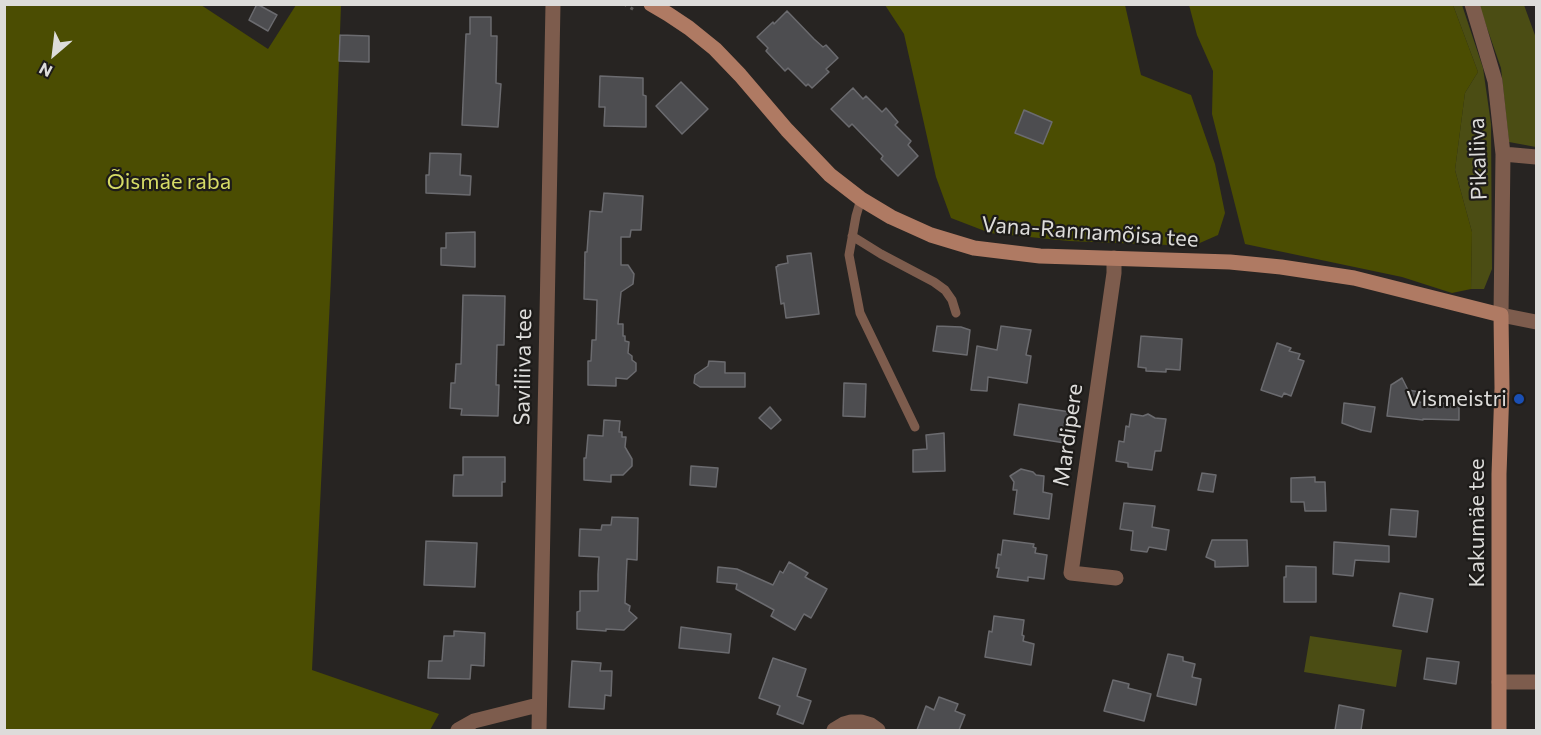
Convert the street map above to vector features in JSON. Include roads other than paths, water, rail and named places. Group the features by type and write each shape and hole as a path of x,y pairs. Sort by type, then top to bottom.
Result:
{"street":[{"name":"Saviliiva tee","path":"538,730 553,4"},
{"name":"Pikaliiva","path":"1472,4 1496,81 1503,154 1500,315"},
{"name":"Vana-Rannamõisa tee","path":"648,10 668,14 715,49 830,175 861,199 891,217 932,235 974,248 1040,256 1230,262 1281,267 1354,279 1536,322"},
{"path":"1503,154 1536,157"},
{"name":"Mardipere","path":"1114,258 1114,273 1071,573 1116,578"},
{"name":"Kakumäe tee","path":"1499,730 1499,474 1502,388 1500,315"},
{"path":"1499,682 1536,682"},
{"path":"458,730 474,721 538,705"},
{"path":"834,730 844,724 861,722 878,730"}],"lane":[{"path":"861,199 849,255 860,312 915,427"},
{"path":"852,236 881,255 945,290 952,300 956,313"}],"place":[{"name":"Vismeistri","path":"1519,399"}],"park label":[{"name":"Õismäe raba","path":"169,182"}]}
